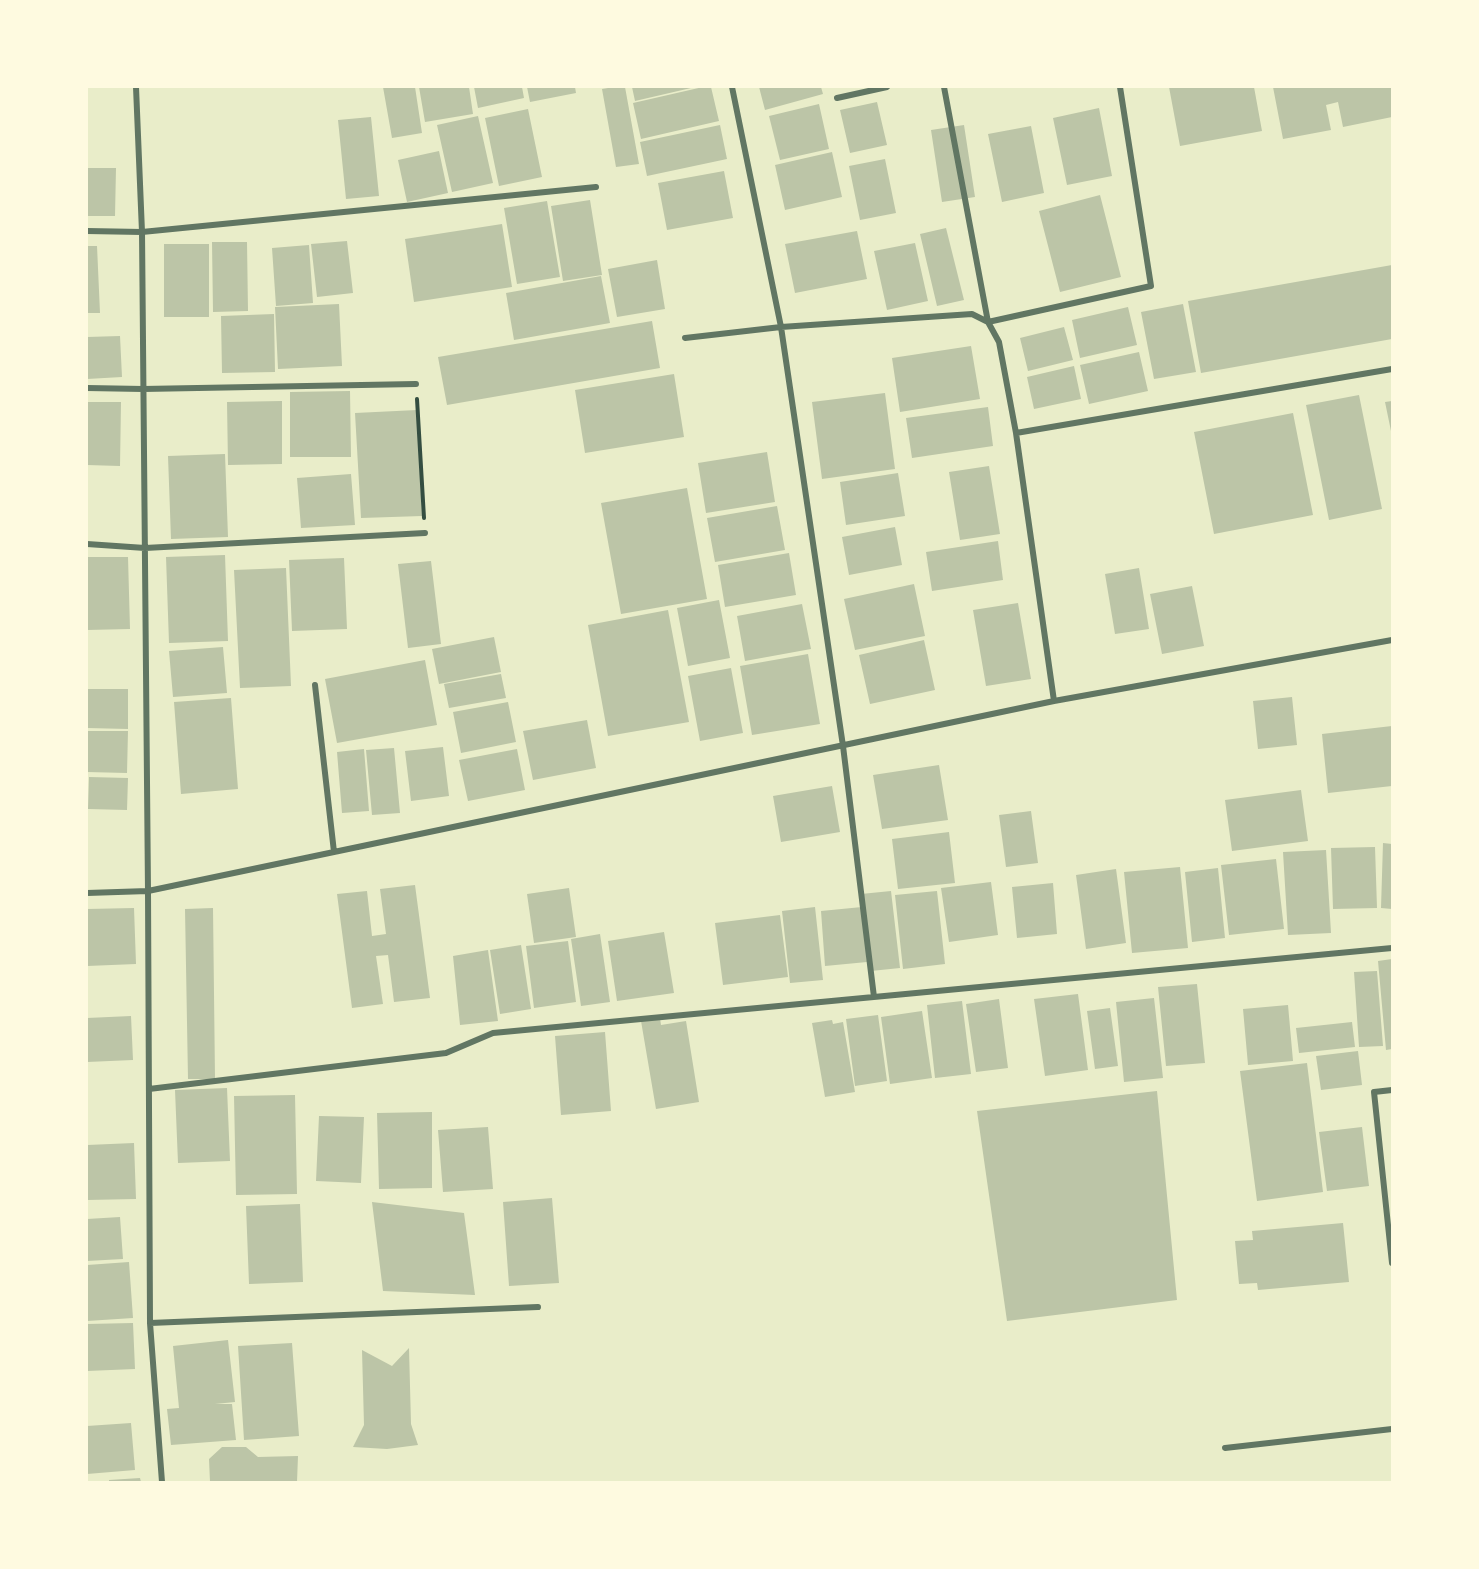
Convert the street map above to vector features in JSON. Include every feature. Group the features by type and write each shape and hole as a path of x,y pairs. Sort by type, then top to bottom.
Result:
{"street":[{"path":"136,87 142,232 150,1323 162,1482"},
{"path":"732,87 781,327 843,746 874,997"},
{"path":"837,98 887,87"},
{"path":"944,87 988,322 999,342 1016,433 1054,701"},
{"path":"685,338 781,327 972,314 988,322 1151,286 1120,87"},
{"path":"87,231 142,232 596,187"},
{"path":"1016,433 1392,369"},
{"path":"87,388 416,384"},
{"path":"87,544 145,548 425,532"},
{"path":"87,893 148,891 1054,701 1392,640"},
{"path":"315,685 334,852"},
{"path":"149,1089 446,1053 493,1033 1392,948"},
{"path":"1392,1090 1374,1092 1392,1263"},
{"path":"150,1323 538,1307"},
{"path":"1225,1448 1392,1429"}],"path":[{"path":"416,384 425,532"}],"building":[{"path":"383,87 415,87 422,133 392,138"},
{"path":"419,87 469,87 473,114 425,122"},
{"path":"474,87 522,87 524,98 478,108"},
{"path":"527,87 575,87 576,93 530,102"},
{"path":"625,87 639,164 616,167 602,89"},
{"path":"632,87 691,87 691,88 635,101"},
{"path":"711,87 719,121 641,139 633,103"},
{"path":"759,87 821,87 823,94 765,110"},
{"path":"1169,87 1254,87 1262,131 1180,146"},
{"path":"1273,87 1392,87 1392,117 1343,127 1338,102 1326,105 1331,130 1283,139"},
{"path":"877,102 887,145 850,153 840,110"},
{"path":"819,104 829,149 780,160 769,116"},
{"path":"1099,108 1112,176 1067,185 1053,118"},
{"path":"528,109 542,177 499,186 485,118"},
{"path":"478,116 493,183 452,192 437,125"},
{"path":"371,117 379,196 346,199 338,120"},
{"path":"720,125 727,159 647,176 640,142"},
{"path":"964,125 975,197 942,202 931,130"},
{"path":"1031,126 1044,193 1002,202 988,134"},
{"path":"439,151 448,193 407,202 398,160"},
{"path":"832,152 842,197 785,210 775,165"},
{"path":"885,159 896,213 860,220 849,166"},
{"path":"87,168 116,168 115,216 87,216"},
{"path":"724,171 733,218 667,230 658,183"},
{"path":"1100,195 1121,277 1060,292 1039,211"},
{"path":"590,200 602,275 563,281 551,206"},
{"path":"547,201 560,277 517,284 504,208"},
{"path":"502,224 512,287 414,302 405,239"},
{"path":"946,228 964,300 937,306 920,234"},
{"path":"857,231 867,279 795,293 785,244"},
{"path":"347,241 353,293 317,297 311,244"},
{"path":"212,242 247,242 248,311 213,312"},
{"path":"915,243 928,301 887,310 874,251"},
{"path":"164,244 209,244 209,317 164,317"},
{"path":"309,245 313,303 276,306 272,248"},
{"path":"87,246 97,246 100,313 87,313"},
{"path":"657,260 665,309 617,317 608,269"},
{"path":"1392,265 1392,339 1201,373 1188,301"},
{"path":"601,276 610,323 514,340 506,293"},
{"path":"339,304 342,366 278,369 275,307"},
{"path":"1183,304 1196,372 1154,379 1141,312"},
{"path":"1128,307 1137,345 1080,358 1072,320"},
{"path":"274,314 275,372 222,373 221,316"},
{"path":"652,321 660,368 447,405 438,357"},
{"path":"1064,327 1073,360 1028,371 1020,338"},
{"path":"120,336 122,377 87,379 87,337"},
{"path":"971,346 980,399 900,412 892,358"},
{"path":"1139,352 1148,391 1089,404 1080,365"},
{"path":"1074,366 1081,399 1034,409 1027,377"},
{"path":"674,374 684,437 585,453 575,390"},
{"path":"350,391 351,457 290,457 290,392"},
{"path":"885,393 895,469 822,479 812,402"},
{"path":"1359,395 1382,509 1329,520 1306,405"},
{"path":"282,401 282,464 228,465 227,402"},
{"path":"1392,401 1392,431 1391,431 1385,402"},
{"path":"87,402 121,402 120,466 87,465"},
{"path":"988,407 993,446 912,458 906,418"},
{"path":"417,410 422,516 361,518 355,413"},
{"path":"1293,413 1313,515 1214,534 1194,432"},
{"path":"767,452 775,502 706,513 698,463"},
{"path":"225,454 228,537 171,539 168,456"},
{"path":"989,466 1000,534 960,540 949,472"},
{"path":"898,473 905,516 846,525 840,482"},
{"path":"351,474 355,525 301,528 297,478"},
{"path":"687,488 707,599 621,614 601,503"},
{"path":"777,506 785,550 715,562 707,518"},
{"path":"895,527 902,565 849,575 842,537"},
{"path":"998,541 1003,580 932,591 926,552"},
{"path":"789,553 796,595 725,607 718,565"},
{"path":"225,555 228,641 169,643 166,557"},
{"path":"87,557 128,557 130,629 87,630"},
{"path":"344,558 347,629 292,631 289,560"},
{"path":"431,561 441,644 408,648 398,564"},
{"path":"286,568 291,686 240,688 234,570"},
{"path":"1139,568 1149,629 1115,634 1105,574"},
{"path":"914,584 925,636 855,650 844,599"},
{"path":"1192,586 1204,646 1162,654 1150,594"},
{"path":"719,600 730,658 688,666 677,608"},
{"path":"1018,603 1031,679 986,686 973,610"},
{"path":"802,604 811,649 745,661 737,616"},
{"path":"668,610 689,722 608,736 588,625"},
{"path":"494,637 501,672 439,684 432,649"},
{"path":"924,640 935,690 870,704 859,655"},
{"path":"223,647 227,693 173,697 169,651"},
{"path":"808,654 820,724 752,735 740,666"},
{"path":"425,660 437,725 337,743 325,679"},
{"path":"731,668 743,733 700,741 688,676"},
{"path":"501,674 506,698 449,708 444,684"},
{"path":"87,689 128,689 128,729 87,728"},
{"path":"1292,697 1297,745 1258,749 1253,701"},
{"path":"231,698 238,789 181,794 174,702"},
{"path":"508,702 516,742 461,753 453,712"},
{"path":"587,720 596,768 533,780 523,731"},
{"path":"1392,726 1392,786 1328,793 1322,734"},
{"path":"87,731 128,731 127,773 87,772"},
{"path":"443,747 449,796 411,801 405,751"},
{"path":"394,748 400,813 372,815 366,750"},
{"path":"364,749 369,811 342,813 337,752"},
{"path":"517,749 525,790 468,801 459,760"},
{"path":"939,765 948,820 882,829 873,775"},
{"path":"89,777 128,778 127,810 88,809"},
{"path":"832,786 840,832 781,842 773,796"},
{"path":"1301,790 1308,841 1232,851 1225,800"},
{"path":"1031,811 1038,863 1006,867 999,815"},
{"path":"949,832 955,883 898,889 892,839"},
{"path":"1383,843 1392,844 1392,909 1381,908"},
{"path":"1375,847 1377,908 1333,909 1331,848"},
{"path":"1326,850 1331,933 1288,935 1283,852"},
{"path":"1276,859 1284,929 1229,935 1221,865"},
{"path":"1180,867 1188,948 1132,953 1124,872"},
{"path":"1218,868 1225,938 1192,942 1185,872"},
{"path":"1116,869 1126,943 1086,949 1076,875"},
{"path":"991,882 998,935 949,942 941,888"},
{"path":"1053,883 1057,934 1017,938 1012,887"},
{"path":"415,885 430,998 394,1002 388,955 376,956 383,1004 352,1008 337,894 367,891 372,936 386,934 380,889"},
{"path":"569,888 576,937 534,943 527,894"},
{"path":"891,891 900,968 871,971 861,894"},
{"path":"937,891 945,964 903,969 895,895"},
{"path":"815,907 823,980 790,983 782,911"},
{"path":"862,907 867,962 825,966 821,911"},
{"path":"134,908 136,964 87,966 87,909"},
{"path":"213,908 215,1079 188,1079 185,909"},
{"path":"780,915 788,977 723,985 715,923"},
{"path":"664,932 674,993 617,1001 608,941"},
{"path":"600,934 610,1002 581,1006 571,939"},
{"path":"568,941 576,1002 534,1008 526,946"},
{"path":"521,945 531,1009 500,1014 490,950"},
{"path":"488,950 498,1021 460,1025 453,956"},
{"path":"1392,959 1392,1049 1386,1050 1378,961"},
{"path":"1377,971 1383,1046 1359,1047 1354,972"},
{"path":"1197,984 1205,1063 1166,1066 1158,987"},
{"path":"1078,994 1088,1070 1045,1076 1034,999"},
{"path":"1154,998 1163,1078 1124,1082 1116,1002"},
{"path":"999,999 1008,1068 976,1072 966,1004"},
{"path":"962,1001 971,1074 935,1078 927,1005"},
{"path":"1288,1005 1293,1061 1248,1065 1243,1009"},
{"path":"1110,1008 1118,1066 1095,1069 1087,1011"},
{"path":"922,1011 932,1078 890,1084 881,1017"},
{"path":"878,1015 887,1081 855,1086 846,1019"},
{"path":"131,1016 133,1060 87,1062 87,1018"},
{"path":"660,1018 661,1025 686,1021 699,1102 656,1109 641,1021"},
{"path":"832,1020 833,1024 843,1022 855,1092 825,1097 812,1023"},
{"path":"1352,1022 1355,1047 1299,1053 1296,1028"},
{"path":"605,1032 611,1111 561,1115 555,1036"},
{"path":"1358,1051 1362,1085 1321,1090 1316,1056"},
{"path":"1307,1063 1323,1192 1257,1201 1240,1071"},
{"path":"227,1088 230,1161 178,1163 175,1090"},
{"path":"1157,1091 1177,1300 1007,1321 977,1111"},
{"path":"295,1095 297,1194 236,1195 234,1096"},
{"path":"432,1112 432,1188 379,1189 377,1113"},
{"path":"319,1116 364,1117 361,1183 316,1181"},
{"path":"488,1127 493,1189 443,1192 438,1130"},
{"path":"1362,1127 1369,1186 1327,1191 1319,1132"},
{"path":"134,1143 136,1199 87,1200 87,1145"},
{"path":"552,1198 559,1283 509,1286 503,1202"},
{"path":"372,1202 464,1213 475,1295 383,1291"},
{"path":"300,1204 303,1282 249,1284 246,1206"},
{"path":"120,1217 123,1259 87,1261 87,1219"},
{"path":"1343,1223 1349,1282 1258,1290 1257,1283 1239,1284 1235,1241 1253,1240 1252,1231"},
{"path":"129,1262 133,1318 87,1321 87,1265"},
{"path":"133,1323 135,1369 87,1371 87,1324"},
{"path":"228,1340 235,1402 215,1404 232,1404 236,1440 171,1445 167,1409 179,1408 173,1346"},
{"path":"292,1343 299,1436 244,1440 238,1346"},
{"path":"409,1348 411,1424 418,1445 387,1449 353,1447 364,1425 362,1350 392,1366"},
{"path":"131,1423 135,1470 87,1474 87,1426"},
{"path":"222,1447 246,1447 258,1457 298,1456 297,1482 210,1482 209,1459"},
{"path":"140,1478 141,1482 109,1482 109,1480"}]}
